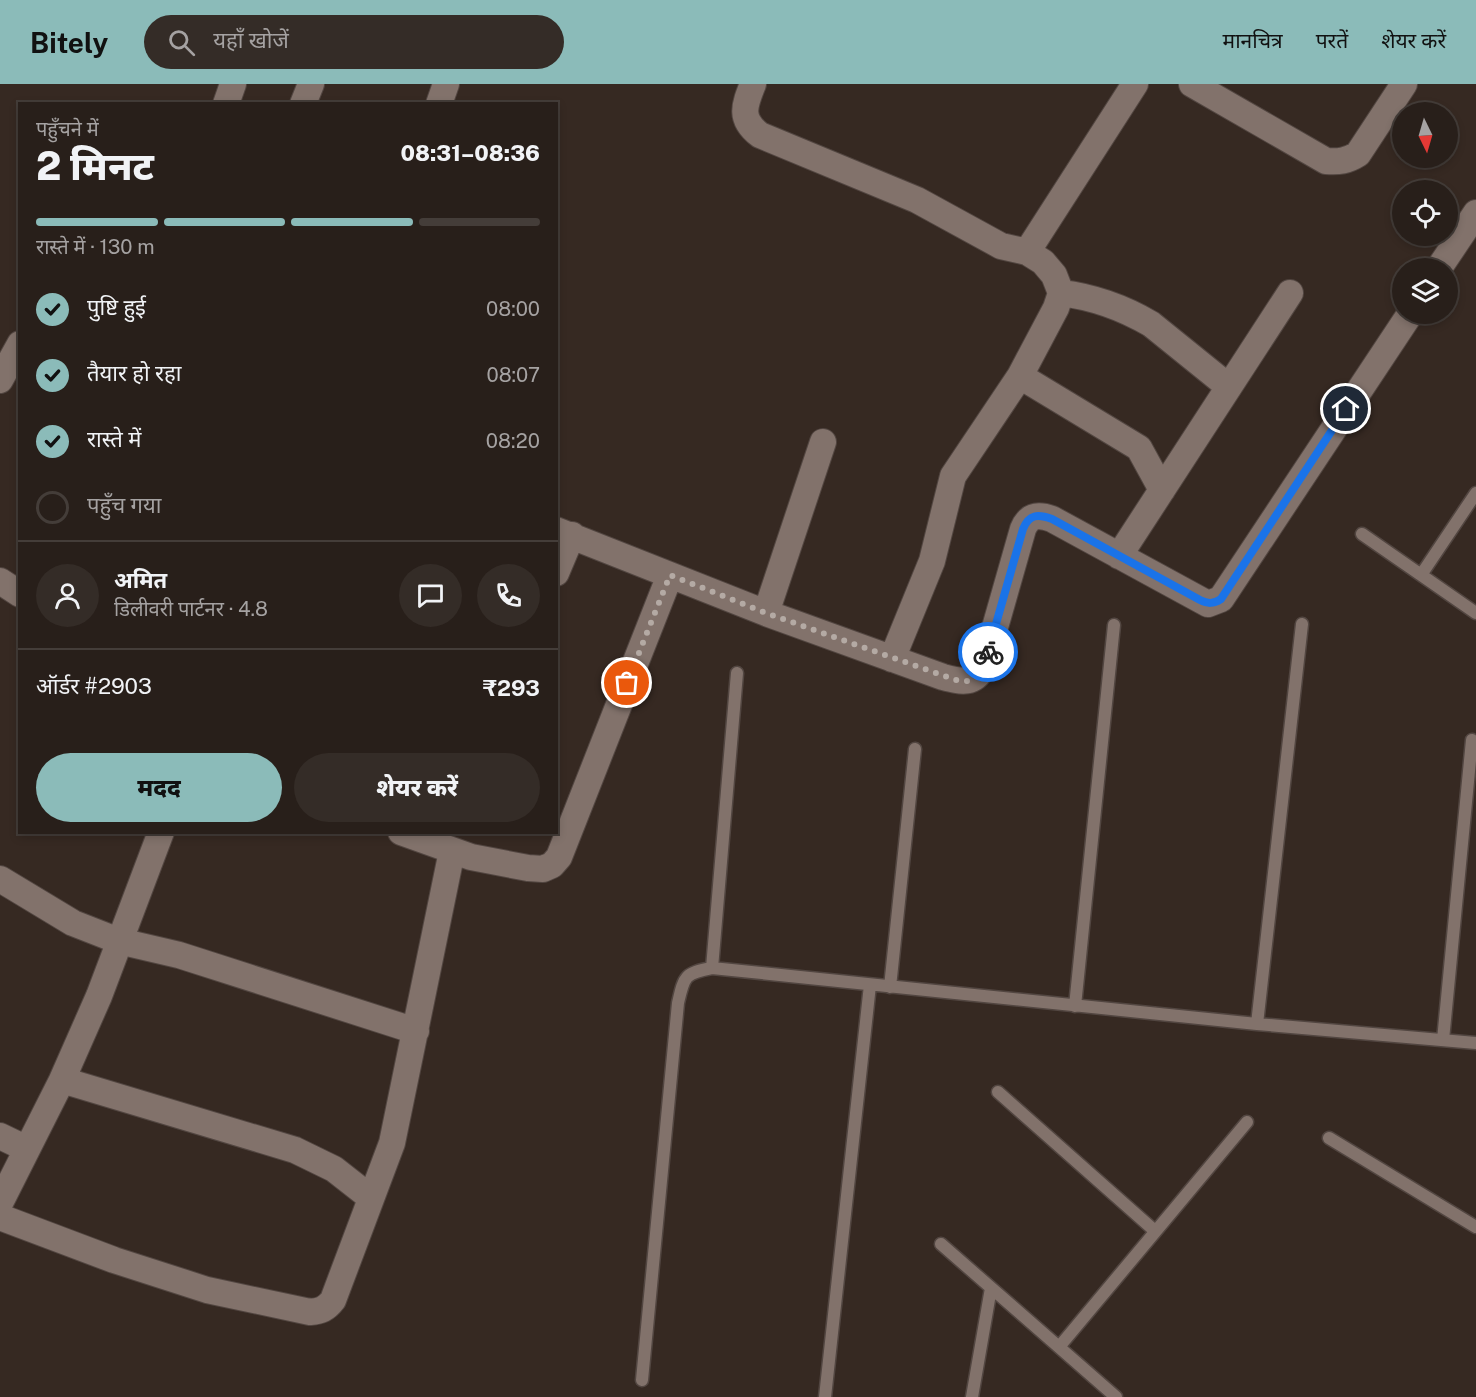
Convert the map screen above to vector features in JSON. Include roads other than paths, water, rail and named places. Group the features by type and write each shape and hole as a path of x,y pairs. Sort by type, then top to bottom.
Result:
{"street":[{"path":"227,102 233,84"},
{"path":"304,102 311,84"},
{"path":"440,102 446,84"},
{"path":"753,84 745,104 746,116 750,127 760,135 917,200 1000,246 1027,252 1043,262 1054,275 1061,293 1056,308 1020,376 952,476 932,561 892,659"},
{"path":"1027,252 1135,84"},
{"path":"1192,84 1326,161 1339,162 1358,154 1404,84"},
{"path":"1446,258 1476,213"},
{"path":"1061,293 1098,299 1137,316 1151,324 1229,387"},
{"path":"1119,556 1290,293"},
{"path":"558,563 564,532 766,613 892,659 956,680 968,681 978,676 984,666 1023,529 1026,521 1032,516 1042,515 1052,519 1208,604 1221,599 1403,324"},
{"path":"0,380 18,348"},
{"path":"1020,376 1139,448 1162,490"},
{"path":"766,613 823,442"},
{"path":"404,834 452,851 528,868 543,869 552,865 559,857 670,575"},
{"path":"0,581 18,593"},
{"path":"0,1203 62,1080 99,996 159,834"},
{"path":"0,1217 114,1260 207,1290 310,1312 327,1308 333,1300 392,1143 452,851"},
{"path":"0,879 73,923 119,941 178,955 416,1031"},
{"path":"62,1080 295,1150 334,1169 371,1198"},
{"path":"0,1136 27,1149"}],"lane":[{"path":"1421,575 1476,493"},
{"path":"1362,534 1476,613"},
{"path":"1257,1024 1302,624"},
{"path":"1074,1006 1114,625"},
{"path":"712,968 737,673"},
{"path":"1443,1040 1472,740"},
{"path":"890,987 915,749"},
{"path":"642,1380 678,1003 682,983 692,972 712,968 1257,1024 1476,1043"},
{"path":"825,1397 870,985"},
{"path":"998,1092 1155,1231"},
{"path":"1059,1347 1247,1122"},
{"path":"1329,1138 1476,1227"},
{"path":"940,1244 1116,1397"},
{"path":"972,1397 991,1288"}]}
